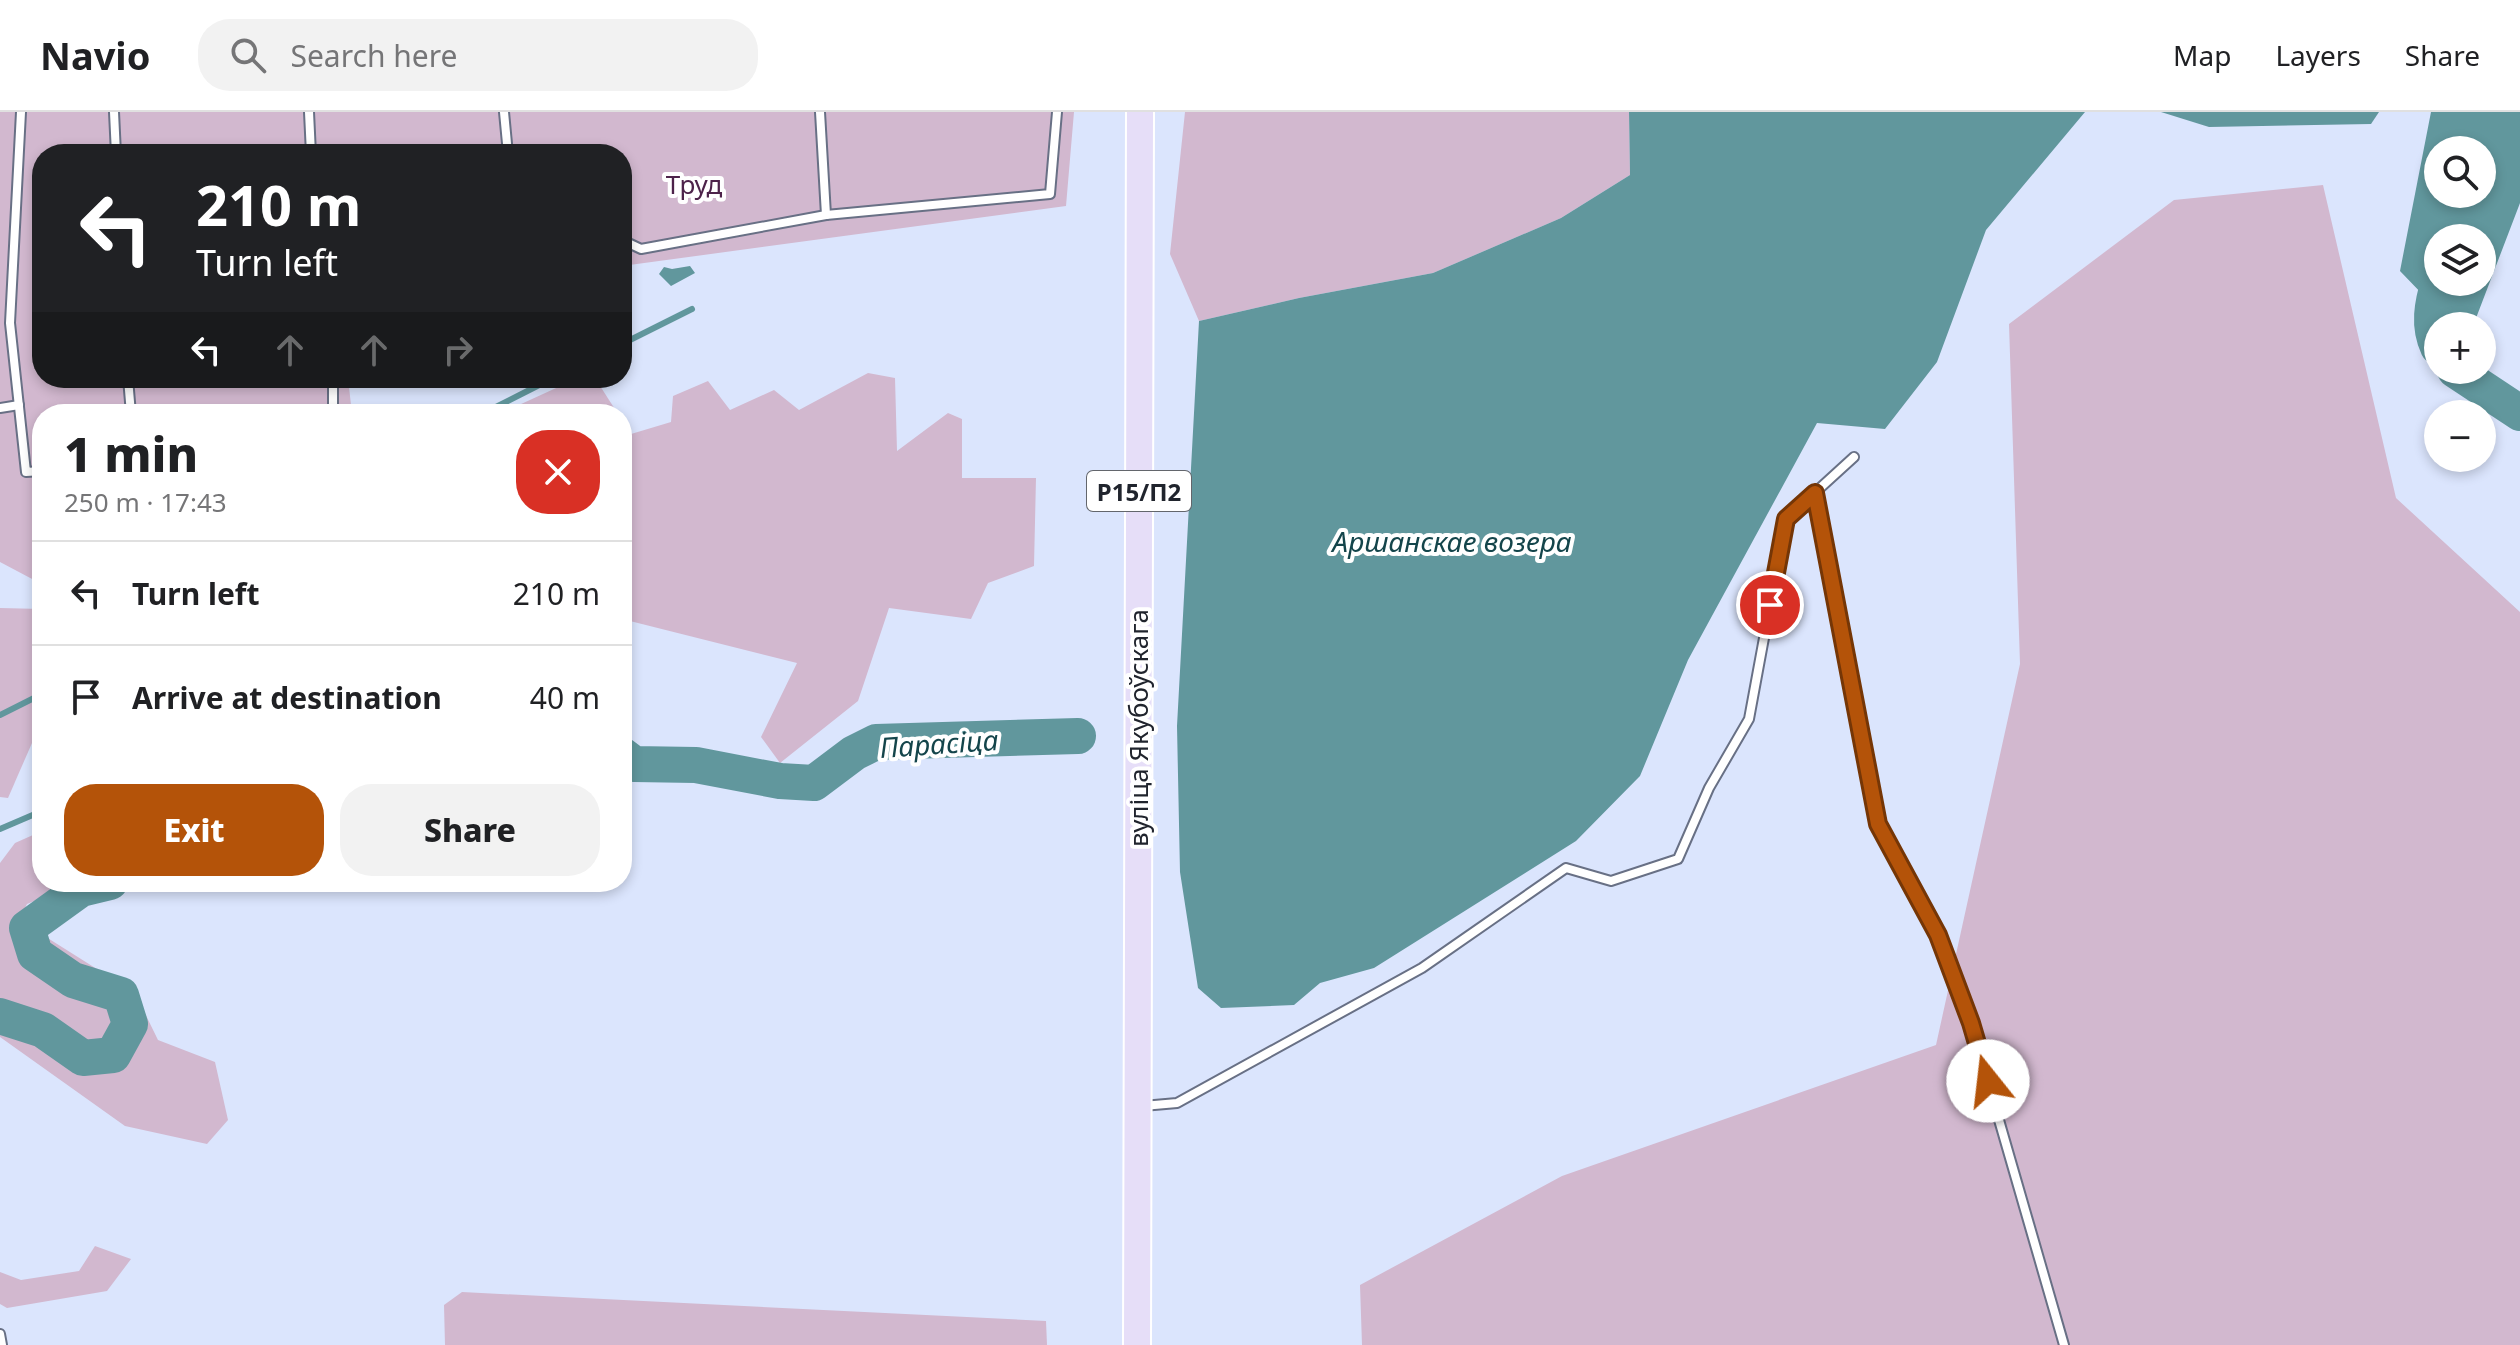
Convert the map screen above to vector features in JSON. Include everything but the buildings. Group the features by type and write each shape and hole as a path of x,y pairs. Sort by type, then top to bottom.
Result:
{"main road":[{"name":"вуліца Якубоўскага","path":"1137,1345 1140,112"}],"lane":[{"path":"21,112 10,323 26,472 32,472"},
{"path":"114,112 116,144"},
{"path":"309,112 311,144"},
{"path":"504,112 507,144"},
{"path":"820,112 826,215"},
{"path":"632,245 641,249 826,215 1050,194 1057,112"},
{"path":"0,408 19,405"},
{"path":"1138,1107 1177,1103 1409,976 1566,868 1611,881 1678,859 1709,788 1749,719 1786,519 1854,457"},
{"path":"1815,493 1878,824 1938,935 1971,1023 2064,1345"},
{"path":"0,1334 2,1345"}],"green space":[{"name":"Труд","path":"0,112 1074,112 1066,206 632,265 632,144 32,144 32,388 349,388 351,404 32,404 32,579 0,562"},
{"path":"1185,112 1629,112 1630,175 1561,218 1433,273 1299,298 1199,321 1170,254"},
{"path":"2323,185 2396,498 2520,612 2520,1345 1362,1345 1360,1285 1562,1176 1936,1045 2020,664 2009,324 2174,200"},
{"path":"868,373 895,378 897,451 948,413 962,419 962,478 1036,478 1034,566 988,583 971,619 889,608 858,701 780,763 761,737 797,663 632,622 632,434 671,422 673,396 708,381 730,410 774,390 799,410"},
{"path":"556,388 601,388 612,404 521,404"},
{"path":"0,608 32,609 32,743 8,798 0,797"},
{"path":"32,835 32,892 57,892 27,904 19,920 135,993 158,1040 215,1062 228,1120 207,1144 125,1126 0,1037 0,863 15,843"},
{"path":"95,1246 131,1259 107,1291 7,1308 0,1304 0,1272 21,1280 79,1271"},
{"path":"462,1292 1046,1321 1047,1345 445,1345 444,1305"}],"water":[{"name":"Аршанскае возера","path":"1629,112 2085,112 1986,230 1937,362 1885,429 1817,423 1688,660 1640,776 1576,841 1374,968 1320,983 1294,1005 1221,1008 1198,988 1180,872 1177,726 1199,321 1299,298 1433,273 1561,218 1630,175"},
{"path":"2161,112 2379,112 2371,124 2209,127"},
{"path":"2431,112 2520,112 2520,203 2496,266 2496,224 2424,224 2424,296 2400,271 2424,148 2424,208 2496,208 2496,136 2426,136"},
{"path":"690,266 695,273 671,286 659,274 664,267"},
{"path":"2424,296 2484,296 2478,312 2440,312"}],"waterway":[{"name":"Парасіца","path":"2432,312 2435,296"},
{"path":"632,339 692,309"},
{"name":"Парасіца","path":"2476,384 2520,413"},
{"path":"502,404 533,388"},
{"path":"0,715 32,699"},
{"name":"Парасіца","path":"632,762 696,765 780,781 814,783 854,753 876,742 1078,736"},
{"path":"0,829 32,815"},
{"name":"Парасіца","path":"0,1016 43,1030 83,1058 113,1055 130,1024 121,995 73,980 35,954 27,928 77,892"}],"route":[{"path":"1770,605 1786,519 1815,493 1878,824 1938,935 1971,1023 1988,1081"}]}
